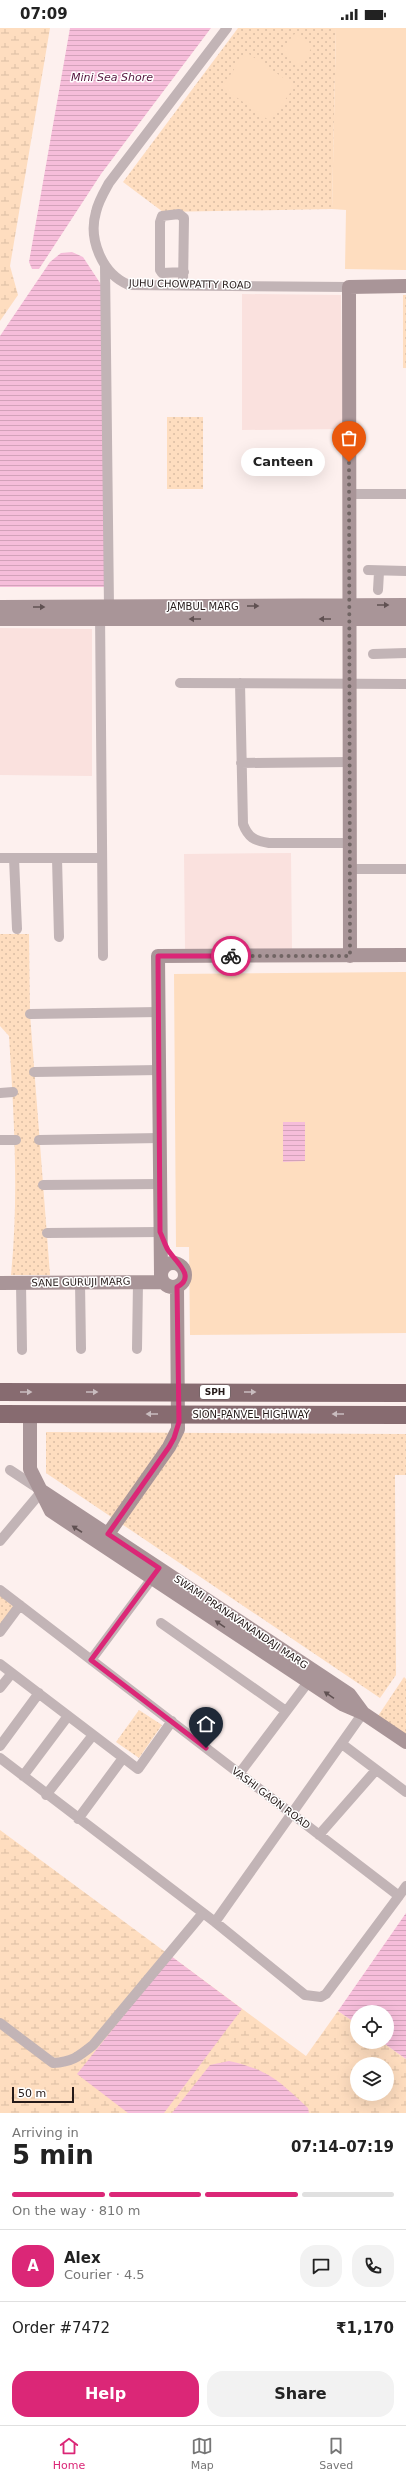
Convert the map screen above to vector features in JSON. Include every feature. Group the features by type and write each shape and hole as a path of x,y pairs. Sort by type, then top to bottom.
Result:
{"highway":[{"name":"SPH","path":"0,1392 406,1393"},
{"name":"SION-PANVEL HIGHWAY","path":"0,1414 406,1415"}],"street":[{"name":"JUHU CHOWPATTY ROAD","path":"226,28 109,183 96,211 94,227 97,247 105,266 118,280 129,285 349,287"},
{"path":"183,285 184,272 184,218 183,215 179,214 162,216 160,222 160,270 162,273 184,272"},
{"path":"103,956 102,858 105,266"},
{"path":"350,956 349,287 406,286"},
{"path":"349,494 406,494"},
{"path":"368,570 379,572 406,571"},
{"path":"378,590 379,572"},
{"name":"JAMBUL MARG","path":"349,612 406,605"},
{"name":"JAMBUL MARG","path":"0,607 103,611 349,612 406,618"},
{"name":"JAMBUL MARG","path":"0,619 103,611"},
{"path":"373,654 406,653"},
{"path":"180,683 406,684"},
{"path":"240,684 242,824 247,835 257,841 269,843 350,843"},
{"path":"241,763 350,762"},
{"path":"0,858 102,858"},
{"path":"14,858 17,929"},
{"path":"57,858 59,937"},
{"path":"350,869 406,869"},
{"path":"177,1287 169,1286 162,1278 160,1232 158,956 406,955"},
{"path":"30,1014 159,1012"},
{"path":"34,1072 159,1070"},
{"path":"0,1093 13,1092"},
{"path":"40,1140 160,1138"},
{"path":"0,1140 16,1140"},
{"path":"43,1185 160,1184"},
{"path":"47,1233 160,1232"},
{"path":"104,1539 169,1447 178,1429 177,1287 185,1278 182,1267 169,1251 160,1232"},
{"path":"162,1278 167,1264 175,1263 182,1267"},
{"name":"SANE GURUJI MARG","path":"0,1283 138,1282 162,1278"},
{"path":"80,1282 81,1350"},
{"path":"137,1349 138,1282"},
{"path":"21,1283 22,1350"},
{"path":"30,1414 30,1465 42,1491"},
{"path":"10,1470 42,1491"},
{"path":"0,1541 42,1491"},
{"name":"SWAMI PRANAVANANDAJI MARG","path":"42,1491 104,1539 312,1677 349,1694 363,1713 406,1742"},
{"path":"91,1660 156,1573"},
{"name":"VASHI GAON ROAD","path":"0,1590 399,1896"},
{"path":"0,1632 20,1605"},
{"path":"162,1623 286,1711"},
{"path":"0,1664 138,1769 172,1721"},
{"path":"0,1688 12,1673"},
{"path":"240,1774 312,1677"},
{"path":"0,1746 39,1693"},
{"path":"215,1922 293,1815 363,1713"},
{"path":"23,1776 68,1716"},
{"path":"46,1795 93,1735"},
{"path":"342,1744 406,1792"},
{"path":"0,1758 46,1795 215,1922 306,1995 321,1997 326,1994 406,1886"},
{"path":"78,1819 123,1758"},
{"path":"319,1835 376,1770"},
{"path":"0,2023 53,2063 69,2062 75,2059 93,2045 203,1913"}],"shaded area":[{"path":"242,294 341,295 343,429 242,430"},
{"path":"0,628 92,629 92,776 0,775"},
{"path":"291,853 292,949 185,949 184,854"}],"green space":[{"path":"0,28 50,28 10,266 18,295 0,321"},
{"path":"238,28 336,28 332,209 163,212 123,182"},
{"path":"336,28 406,28 406,270 345,269 346,210 332,209"},
{"path":"294,34 313,46 300,65 281,52"},
{"path":"246,52 295,86 270,121 222,87"},
{"path":"403,295 406,295 406,368 403,368"},
{"path":"167,417 203,417 203,489 167,489"},
{"path":"0,934 29,934 30,1014 50,1275 11,1275 15,1215 15,1156 9,1036 0,1026"},
{"path":"406,972 406,1333 190,1335 189,1247 176,1247 174,974"},
{"path":"46,1432 406,1434 406,1475 395,1475 396,1675 380,1698 46,1473"},
{"path":"0,1595 14,1606 0,1625"},
{"path":"404,1677 406,1679 406,1735 378,1716"},
{"path":"139,1710 162,1725 139,1758 116,1742"},
{"path":"0,1830 306,2056 338,2011 350,2019 350,2049 392,2049 406,2059 406,2113 0,2113"}],"water":[{"name":"Mini Sea Shore","path":"70,28 211,28 101,174 39,269 32,269 29,262"},
{"path":"72,252 83,257 104,289 105,587 0,587 0,336 50,262 61,253"},
{"path":"283,1122 305,1122 305,1161 283,1162"},
{"path":"406,1913 406,2059 392,2049 394,2049 394,2005 350,2005 350,2019 338,2011"},
{"path":"171,1956 242,2009 164,2113 128,2113 77,2074"},
{"path":"229,2061 254,2068 273,2078 308,2108 309,2113 172,2113 210,2065"}],"way so far":[{"path":"231,956 350,956 349,462"}],"place":[{"name":"Canteen","path":"349,462"}],"route":[{"path":"206,1748 91,1660 159,1568 108,1534 169,1447 178,1429 179,1422 177,1287 183,1282 185,1274 182,1267 166,1246 160,1232 158,956 231,956"}]}
